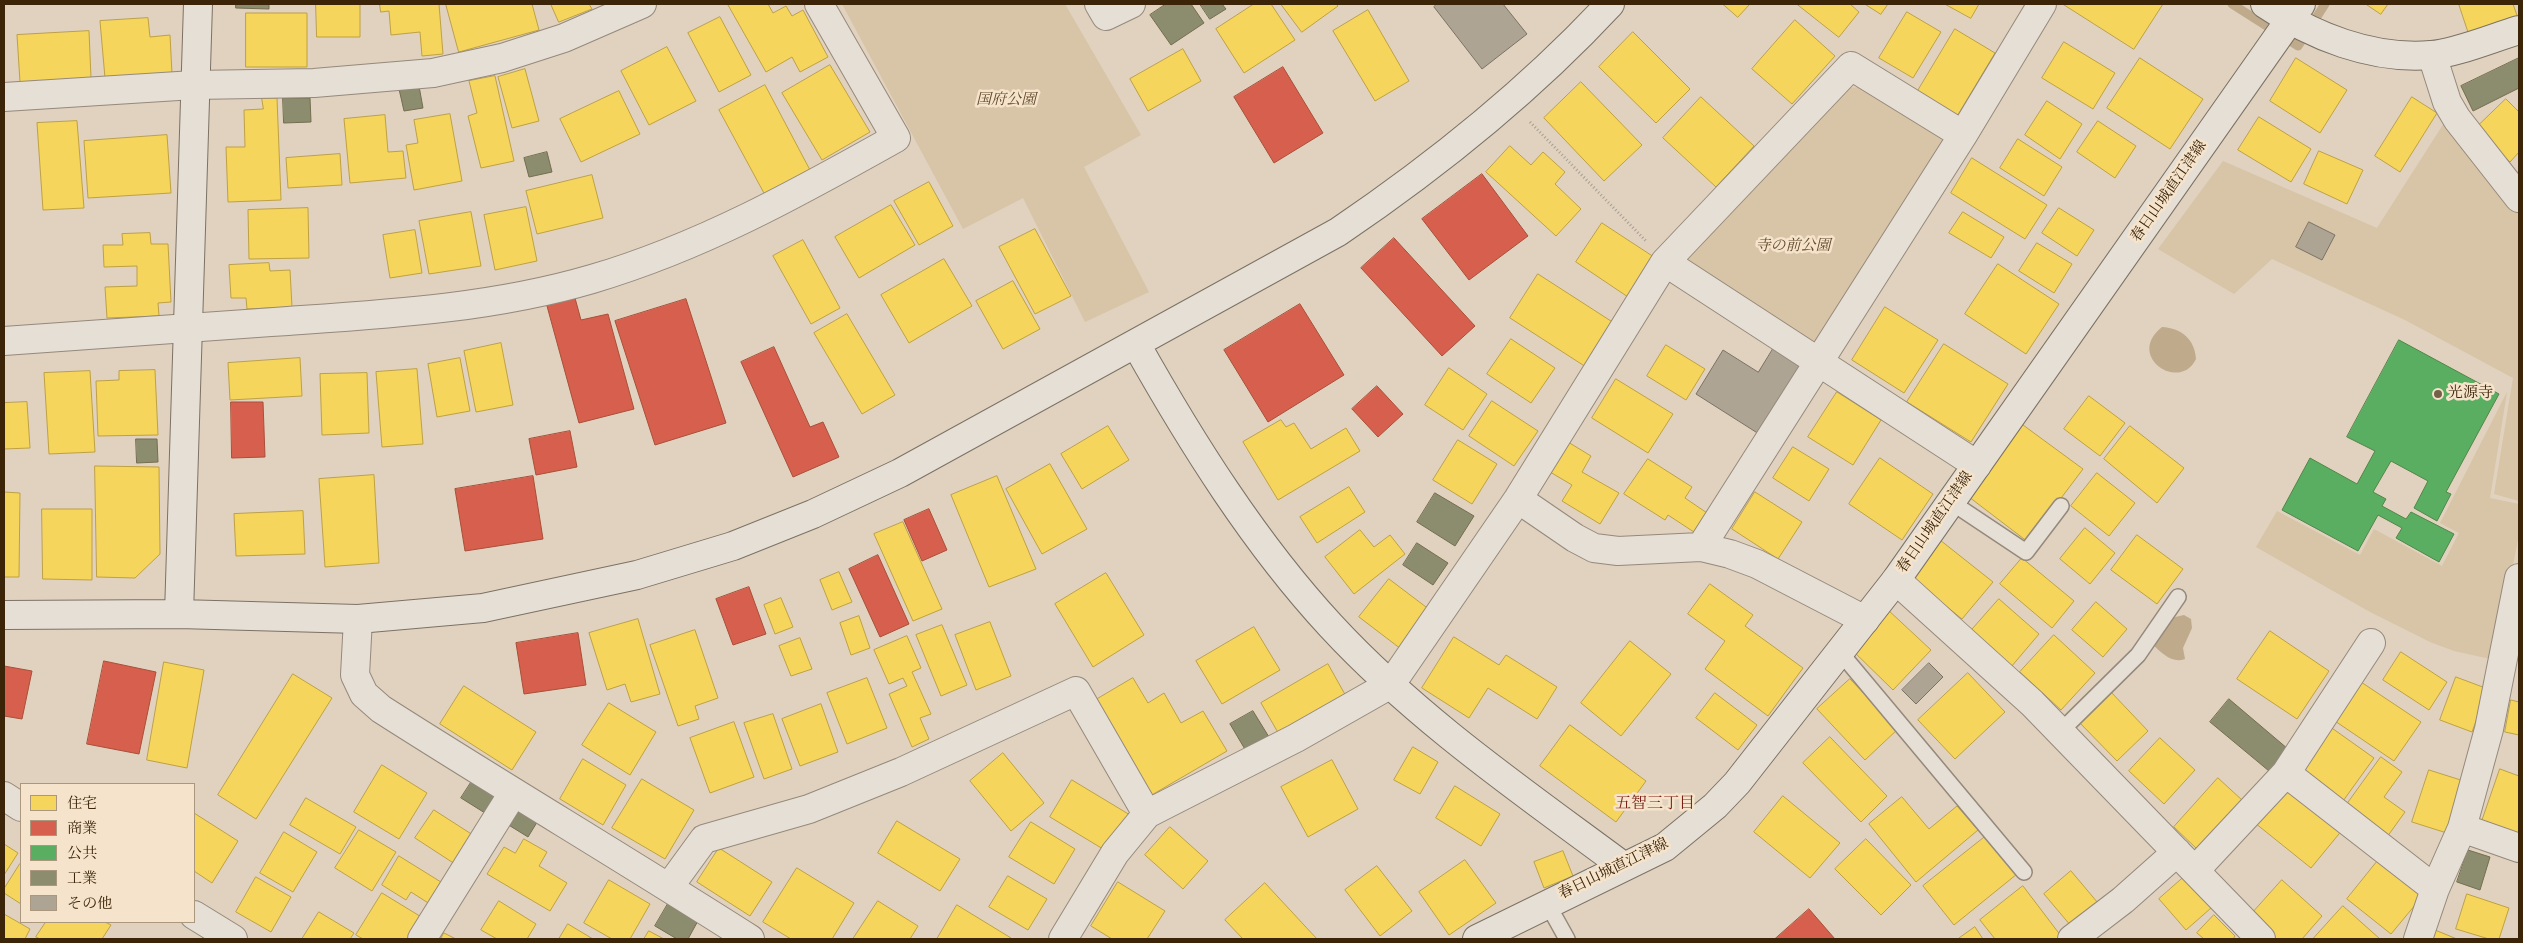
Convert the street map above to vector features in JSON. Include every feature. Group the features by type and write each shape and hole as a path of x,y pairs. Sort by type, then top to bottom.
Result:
{"street":[{"path":"179,614 198,4"},
{"path":"4,97 194,85 314,83 433,73 502,58 564,38 642,4"},
{"path":"4,342 480,305 592,279 715,235 788,199 896,138 819,4"},
{"path":"1099,4 1106,16 1131,4"},
{"path":"4,615 179,614 358,619 483,608 637,575 733,546 814,514 900,473 1338,232 1404,187 1510,101 1548,67 1610,4"},
{"path":"1701,547 1963,135 2042,4"},
{"path":"2265,4 2296,12 2344,43 2377,52 2432,55 2519,30"},
{"name":"春日山城直江津線","path":"1476,939 1546,903 1665,847 1715,806 1737,783 1896,580 2296,12"},
{"path":"2432,55 2447,102 2457,119 2519,198"},
{"path":"1063,939 1116,853 1147,814 1296,738 1391,684 1518,499 1665,262 1732,189 1851,66 1963,135"},
{"path":"1665,262 1977,465"},
{"path":"1136,344 1178,420 1243,516 1331,626 1391,684 1457,743 1623,866"},
{"path":"1518,499 1575,538 1604,551 1701,547 1757,564 1865,620"},
{"path":"2418,939 2435,889 2462,828 2489,729 2519,578"},
{"path":"1896,580 2032,703 2260,939"},
{"path":"358,619 355,675 364,694 381,709 512,793 669,887 750,939"},
{"path":"2201,864 2286,773 2371,643"},
{"path":"669,887 704,838 809,809 901,772 1076,691 1147,814"},
{"path":"2286,773 2435,889"},
{"path":"422,939 512,793"},
{"path":"4,796 20,806"},
{"path":"2462,828 2519,848"},
{"path":"2072,939 2123,900 2177,852"},
{"path":"195,916 233,939"}],"lane":[{"path":"1951,502 2026,552 2061,506"},
{"path":"2060,732 2138,655 2178,598"},
{"path":"1840,652 2024,872"},
{"path":"1546,903 1567,939"}],"path":[{"path":"1510,101 1665,262"}],"green space":[{"name":"国府公園","path":"842,4 1065,4 1141,135 1084,167 1149,292 1085,322 1023,198 963,229"},
{"name":"寺の前公園","path":"1866,87 1944,141 1814,348 1683,261 1841,88"},
{"path":"2444,123 2519,214 2519,501 2494,494 2513,378 2405,320 2272,259 2234,294 2158,249 2223,161 2377,228"},
{"path":"2507,392 2490,498 2519,504 2519,534 2495,660 2454,651 2430,642 2370,612 2256,547 2277,511 2360,555 2374,529 2442,566 2459,533 2440,523"}],"shaded area":[{"path":"2162,327 2176,330 2190,341 2196,359 2188,369 2179,372 2168,371 2159,367 2152,359 2149,349 2152,338"},
{"path":"2184,615 2191,619 2192,628 2183,648 2185,659 2176,660 2167,657 2153,645 2171,618"}],"building: 住宅":[{"path":"316,4 360,4 360,37 317,37"},
{"path":"380,4 439,4 443,54 422,56 420,32 391,35 389,11 381,12"},
{"path":"446,4 532,4 539,30 459,52"},
{"path":"551,4 589,4 592,9 559,22"},
{"path":"768,4 773,13 786,6 792,16 803,10 828,57 800,72 792,57 766,72 728,5"},
{"path":"1254,4 1271,4 1295,40 1244,73 1216,29"},
{"path":"1281,4 1336,4 1338,6 1302,32"},
{"path":"1723,4 1750,4 1738,17"},
{"path":"1797,4 1850,4 1859,12 1839,37"},
{"path":"1865,4 1888,4 1881,14"},
{"path":"1945,4 1979,4 1971,18"},
{"path":"2063,4 2163,4 2134,49"},
{"path":"2366,4 2388,4 2381,14"},
{"path":"2459,4 2513,4 2519,21 2470,37"},
{"path":"1368,10 1409,81 1375,101 1333,31"},
{"path":"1907,12 1941,32 1913,78 1879,58"},
{"path":"246,13 307,13 307,67 246,67"},
{"path":"720,17 751,75 719,92 688,33"},
{"path":"148,18 150,37 170,35 172,74 105,78 100,21"},
{"path":"1795,20 1835,56 1792,104 1752,69"},
{"path":"1955,29 1995,53 1956,118 1916,94"},
{"path":"89,31 91,78 20,82 17,35"},
{"path":"1633,32 1690,89 1656,123 1599,67"},
{"path":"2064,42 2115,73 2093,109 2042,78"},
{"path":"667,47 696,101 649,125 621,71"},
{"path":"1183,49 1201,81 1148,111 1130,79"},
{"path":"2140,58 2203,99 2170,149 2107,108"},
{"path":"2296,58 2347,90 2320,133 2270,101"},
{"path":"830,65 870,132 822,160 782,93"},
{"path":"525,69 539,121 512,128 498,77"},
{"path":"495,76 514,161 481,168 468,116 477,113 469,81"},
{"path":"1581,82 1642,145 1604,181 1544,118"},
{"path":"765,85 810,170 765,195 719,110"},
{"path":"619,91 640,134 581,162 560,119"},
{"path":"1701,97 1754,146 1716,187 1663,138"},
{"path":"2412,97 2437,113 2400,172 2375,156"},
{"path":"262,98 277,98 281,200 228,202 226,147 245,147 244,110 263,109"},
{"path":"2506,99 2519,112 2519,152 2510,162 2476,128"},
{"path":"2047,101 2082,124 2060,159 2025,135"},
{"path":"450,114 462,181 414,190 406,145 418,143 414,120"},
{"path":"385,115 388,152 403,151 406,178 350,183 344,119"},
{"path":"2259,117 2311,149 2291,182 2238,150"},
{"path":"77,121 84,208 43,210 37,123"},
{"path":"2098,121 2136,146 2115,178 2077,152"},
{"path":"167,135 171,193 88,198 84,141"},
{"path":"2018,139 2062,167 2044,196 2000,168"},
{"path":"1510,146 1531,165 1543,152 1565,172 1555,184 1581,209 1556,236 1486,172"},
{"path":"2319,151 2363,170 2347,204 2304,184"},
{"path":"340,154 342,185 288,188 286,158"},
{"path":"1972,158 2047,205 2025,239 1951,193"},
{"path":"592,175 603,218 537,234 526,191"},
{"path":"929,182 953,226 919,245 894,201"},
{"path":"891,205 915,245 859,278 835,237"},
{"path":"526,207 537,261 495,270 484,215"},
{"path":"308,208 309,258 249,259 248,210"},
{"path":"2059,208 2094,230 2077,256 2042,233"},
{"path":"471,212 481,266 429,274 419,221"},
{"path":"1963,212 2004,237 1991,258 1949,233"},
{"path":"1602,223 1657,259 1631,299 1576,262"},
{"path":"1035,229 1071,296 1035,314 999,247"},
{"path":"415,230 422,273 390,278 383,235"},
{"path":"150,233 151,244 168,244 171,302 158,303 159,316 107,318 105,287 137,286 137,266 104,267 103,245 123,245 122,234"},
{"path":"803,240 840,308 811,324 773,256"},
{"path":"2037,243 2072,264 2054,293 2019,271"},
{"path":"944,259 972,306 909,343 881,295"},
{"path":"269,263 270,271 290,270 292,307 247,309 246,298 231,298 229,265"},
{"path":"1998,264 2059,304 2026,354 1965,314"},
{"path":"1538,274 1614,323 1586,367 1510,318"},
{"path":"1013,281 1040,329 1003,349 976,301"},
{"path":"1885,307 1938,340 1904,393 1852,360"},
{"path":"847,314 895,395 862,414 814,333"},
{"path":"1511,339 1555,368 1531,403 1487,374"},
{"path":"501,343 513,405 476,412 464,351"},
{"path":"1944,344 2008,384 1971,442 1907,402"},
{"path":"1666,345 1705,369 1686,400 1647,376"},
{"path":"300,358 302,396 230,400 228,363"},
{"path":"460,358 470,411 437,417 428,364"},
{"path":"1449,368 1487,394 1463,430 1425,405"},
{"path":"417,369 423,444 382,447 376,372"},
{"path":"155,370 158,435 98,436 96,381 119,380 119,371"},
{"path":"90,371 95,452 49,454 44,373"},
{"path":"367,373 369,433 322,435 320,374"},
{"path":"1616,379 1673,414 1648,453 1592,418"},
{"path":"1837,392 1881,420 1853,465 1808,437"},
{"path":"2089,396 2125,423 2100,456 2064,429"},
{"path":"1492,401 1538,431 1514,466 1469,436"},
{"path":"27,402 30,448 4,449 4,403"},
{"path":"1281,420 1286,427 1294,423 1311,449 1346,428 1360,451 1278,500 1243,442"},
{"path":"2023,425 2083,469 2028,542 1969,497"},
{"path":"1108,426 1129,460 1082,489 1061,454"},
{"path":"2130,426 2184,468 2157,503 2104,459"},
{"path":"1458,440 1497,464 1472,504 1433,480"},
{"path":"1568,442 1591,456 1582,472 1619,493 1600,524 1562,501 1572,485 1550,472"},
{"path":"1793,447 1829,469 1809,501 1773,478"},
{"path":"1880,458 1933,494 1902,540 1849,504"},
{"path":"1648,459 1692,487 1685,498 1710,515 1697,534 1668,515 1665,520 1624,494"},
{"path":"1050,464 1087,529 1042,554 1006,489"},
{"path":"95,466 159,467 160,554 135,578 97,577"},
{"path":"2097,473 2135,503 2109,536 2071,506"},
{"path":"374,475 379,563 325,567 319,479"},
{"path":"997,476 1036,569 989,587 951,495"},
{"path":"1349,487 1365,512 1317,543 1300,517"},
{"path":"4,492 20,493 19,577 4,577"},
{"path":"1755,492 1802,522 1778,559 1732,529"},
{"path":"42,509 92,509 92,580 43,579"},
{"path":"303,511 305,554 236,556 234,514"},
{"path":"903,522 942,609 913,621 874,534"},
{"path":"2085,528 2115,553 2090,584 2060,559"},
{"path":"1360,530 1374,547 1390,535 1405,554 1354,594 1325,557"},
{"path":"2137,535 2183,569 2157,604 2111,570"},
{"path":"1940,540 1993,582 1962,619 1910,577"},
{"path":"2022,558 2074,601 2052,628 2000,584"},
{"path":"839,572 852,602 832,610 820,580"},
{"path":"1106,573 1144,635 1093,667 1055,604"},
{"path":"1389,579 1430,610 1401,649 1359,617"},
{"path":"1710,584 1753,615 1745,626 1803,668 1768,716 1705,669 1725,641 1688,614"},
{"path":"781,598 793,627 775,634 764,605"},
{"path":"1999,599 2039,634 2011,667 1970,632"},
{"path":"2096,602 2127,629 2103,657 2072,630"},
{"path":"1887,609 1931,650 1893,690 1850,648"},
{"path":"859,616 870,648 851,655 840,623"},
{"path":"638,619 660,694 631,702 625,684 607,690 589,633"},
{"path":"990,622 1011,676 976,690 955,635"},
{"path":"942,625 967,685 941,696 916,635"},
{"path":"1254,627 1280,670 1222,704 1196,661"},
{"path":"695,630 718,698 695,706 699,719 678,726 650,645"},
{"path":"2270,631 2329,671 2297,719 2237,679"},
{"path":"2054,635 2095,673 2061,710 2020,672"},
{"path":"907,636 921,668 912,672 931,714 920,718 929,739 912,747 889,694 907,686 903,678 889,684 874,650"},
{"path":"1454,637 1499,665 1506,655 1557,687 1537,719 1488,688 1469,718 1422,688"},
{"path":"800,638 812,669 791,676 779,646"},
{"path":"1630,641 1671,674 1621,736 1581,703"},
{"path":"2401,652 2447,682 2429,710 2383,680"},
{"path":"164,662 204,670 187,768 147,760"},
{"path":"1328,664 1347,698 1280,736 1261,703"},
{"path":"1968,673 2005,712 1955,759 1918,720"},
{"path":"293,674 332,698 256,819 218,795"},
{"path":"2456,677 2488,689 2472,732 2440,720"},
{"path":"867,678 887,728 847,744 827,693"},
{"path":"1133,678 1148,703 1164,693 1181,723 1203,711 1227,751 1150,796 1094,701"},
{"path":"1850,679 1898,729 1865,760 1817,709"},
{"path":"2358,680 2421,722 2394,761 2332,719"},
{"path":"464,686 536,732 512,770 440,724"},
{"path":"2110,691 2148,731 2117,761 2078,721"},
{"path":"1715,693 1757,725 1738,750 1696,718"},
{"path":"2511,700 2519,702 2519,735 2505,732"},
{"path":"609,703 656,732 630,775 582,745"},
{"path":"821,704 838,752 800,766 782,719"},
{"path":"773,714 792,769 764,779 744,723"},
{"path":"734,722 754,777 710,793 690,738"},
{"path":"1570,725 1646,781 1616,822 1540,766"},
{"path":"2329,726 2374,758 2343,801 2298,770"},
{"path":"1830,737 1887,796 1861,822 1803,763"},
{"path":"2160,738 2195,770 2164,804 2129,771"},
{"path":"1413,747 1438,762 1420,794 1394,780"},
{"path":"1003,753 1044,803 1011,831 970,781"},
{"path":"2381,757 2402,772 2384,797 2405,812 2387,837 2345,807"},
{"path":"583,759 626,785 603,825 560,799"},
{"path":"1332,760 1358,809 1308,837 1281,787"},
{"path":"382,765 427,793 399,839 354,812"},
{"path":"2500,769 2519,776 2519,837 2481,824"},
{"path":"2429,770 2467,782 2450,834 2412,822"},
{"path":"2218,778 2242,800 2197,849 2174,827"},
{"path":"642,779 694,810 665,859 612,828"},
{"path":"1072,780 1130,815 1108,852 1050,817"},
{"path":"2287,783 2343,829 2311,868 2255,823"},
{"path":"1455,786 1500,814 1481,846 1436,818"},
{"path":"1783,796 1840,843 1810,878 1754,832"},
{"path":"1902,797 1929,829 1957,806 1978,830 1916,882 1869,824"},
{"path":"306,798 356,827 340,854 290,825"},
{"path":"434,810 476,837 458,866 415,838"},
{"path":"195,814 238,841 212,883 195,872"},
{"path":"897,821 960,859 940,891 878,853"},
{"path":"1031,822 1075,849 1054,884 1009,857"},
{"path":"1170,827 1208,861 1183,889 1145,855"},
{"path":"359,830 396,852 372,891 335,868"},
{"path":"284,832 317,852 293,892 260,873"},
{"path":"1986,836 2017,874 1954,925 1923,886"},
{"path":"524,839 547,852 539,866 567,883 550,911 487,874 504,847 515,853"},
{"path":"1866,839 1911,885 1881,915 1835,869"},
{"path":"4,844 18,853 4,875"},
{"path":"719,848 772,882 750,916 697,882"},
{"path":"1563,851 1573,876 1544,888 1534,862"},
{"path":"399,856 449,887 436,908 411,892 406,900 382,885"},
{"path":"2380,858 2425,893 2391,934 2347,899"},
{"path":"1465,860 1496,903 1449,935 1419,892"},
{"path":"20,864 20,903 4,893 4,889"},
{"path":"1377,866 1412,911 1380,936 1345,890"},
{"path":"797,868 854,903 832,939 791,939 763,922"},
{"path":"2071,871 2098,903 2071,926 2044,894"},
{"path":"1008,876 1047,899 1028,930 989,907"},
{"path":"256,877 291,897 271,932 236,912"},
{"path":"2184,877 2211,908 2186,930 2159,899"},
{"path":"609,880 650,904 630,939 612,939 584,923"},
{"path":"2282,880 2322,916 2302,939 2272,939 2248,918"},
{"path":"1118,882 1165,911 1147,939 1112,939 1091,926"},
{"path":"1265,883 1317,939 1243,939 1225,920"},
{"path":"2023,886 2061,936 2057,939 1995,939 1980,920"},
{"path":"382,893 423,918 410,939 363,939 356,935"},
{"path":"2467,894 2509,908 2499,939 2489,939 2456,929"},
{"path":"499,901 536,924 527,939 497,939 481,930"},
{"path":"878,901 918,926 910,939 853,939"},
{"path":"957,905 1011,938 937,939"},
{"path":"2343,906 2380,939 2313,939"},
{"path":"319,912 354,933 350,939 302,939"},
{"path":"4,914 30,929 25,939 4,939"},
{"path":"2214,915 2235,936 2233,939 2204,939 2197,933"},
{"path":"45,923 107,923 111,925 102,939 40,939 36,937"},
{"path":"568,924 593,939 559,939"},
{"path":"1975,927 1983,939 1958,939"},
{"path":"2435,930 2457,939 2431,939"},
{"path":"649,931 664,939 644,939"},
{"path":"444,933 456,939 441,939"}],"building: 商業":[{"path":"1283,67 1323,133 1274,163 1234,97"},
{"path":"1482,174 1528,236 1469,280 1422,219"},
{"path":"1394,238 1475,326 1442,356 1361,268"},
{"path":"575,298 581,320 608,314 634,409 579,423 547,306"},
{"path":"686,299 726,423 655,445 615,321"},
{"path":"1300,304 1344,375 1268,422 1224,350"},
{"path":"774,347 810,427 823,422 839,457 793,477 741,362"},
{"path":"1377,386 1403,414 1378,437 1352,409"},
{"path":"231,402 263,402 265,457 232,458"},
{"path":"570,431 577,467 536,475 529,439"},
{"path":"533,476 543,539 465,551 455,489"},
{"path":"929,509 947,550 922,561 904,520"},
{"path":"878,555 909,624 880,637 849,569"},
{"path":"749,587 766,634 733,645 716,599"},
{"path":"578,633 586,685 524,694 516,643"},
{"path":"104,661 156,672 139,754 87,744"},
{"path":"4,666 32,671 22,719 4,716"},
{"path":"1809,909 1835,939 1775,939"}],"building: 公共":[{"path":"2399,340 2499,394 2446,492 2451,494 2437,521 2414,508 2428,481 2391,461 2373,492 2386,499 2382,506 2406,519 2411,512 2454,534 2439,562 2396,538 2402,528 2378,515 2358,551 2282,510 2310,458 2357,484 2375,451 2347,437"}],"building: 工業":[{"path":"236,4 269,4 269,9 236,8"},
{"path":"1166,4 1191,4 1204,23 1171,45 1150,15"},
{"path":"1200,4 1222,4 1226,9 1210,19"},
{"path":"2519,58 2519,88 2473,111 2461,86"},
{"path":"419,86 423,108 404,111 399,89"},
{"path":"283,98 310,98 311,122 284,123"},
{"path":"547,152 552,172 529,177 524,158"},
{"path":"136,439 157,439 158,462 137,463"},
{"path":"1435,493 1474,516 1455,546 1417,522"},
{"path":"1417,543 1448,563 1433,585 1403,565"},
{"path":"2229,699 2288,749 2269,771 2210,722"},
{"path":"1253,711 1269,737 1246,751 1230,724"},
{"path":"472,781 496,795 485,813 461,798"},
{"path":"517,806 539,819 528,837 507,824"},
{"path":"2468,850 2490,857 2480,890 2457,882"},
{"path":"669,902 699,919 688,939 677,939 655,926"}],"building: その他":[{"path":"1437,4 1503,4 1527,34 1482,69 1434,7"},
{"path":"2309,222 2335,235 2322,260 2296,247"},
{"path":"1773,349 1802,367 1759,434 1696,394 1723,350 1758,372"},
{"path":"1929,663 1943,677 1916,704 1902,690"}],"waterway":[{"path":"2232,4 2298,46 2325,4"}],"place":[{"name":"光源寺","path":"2438,394"}],"district":[{"name":"五智三丁目","path":"1655,805"}]}
